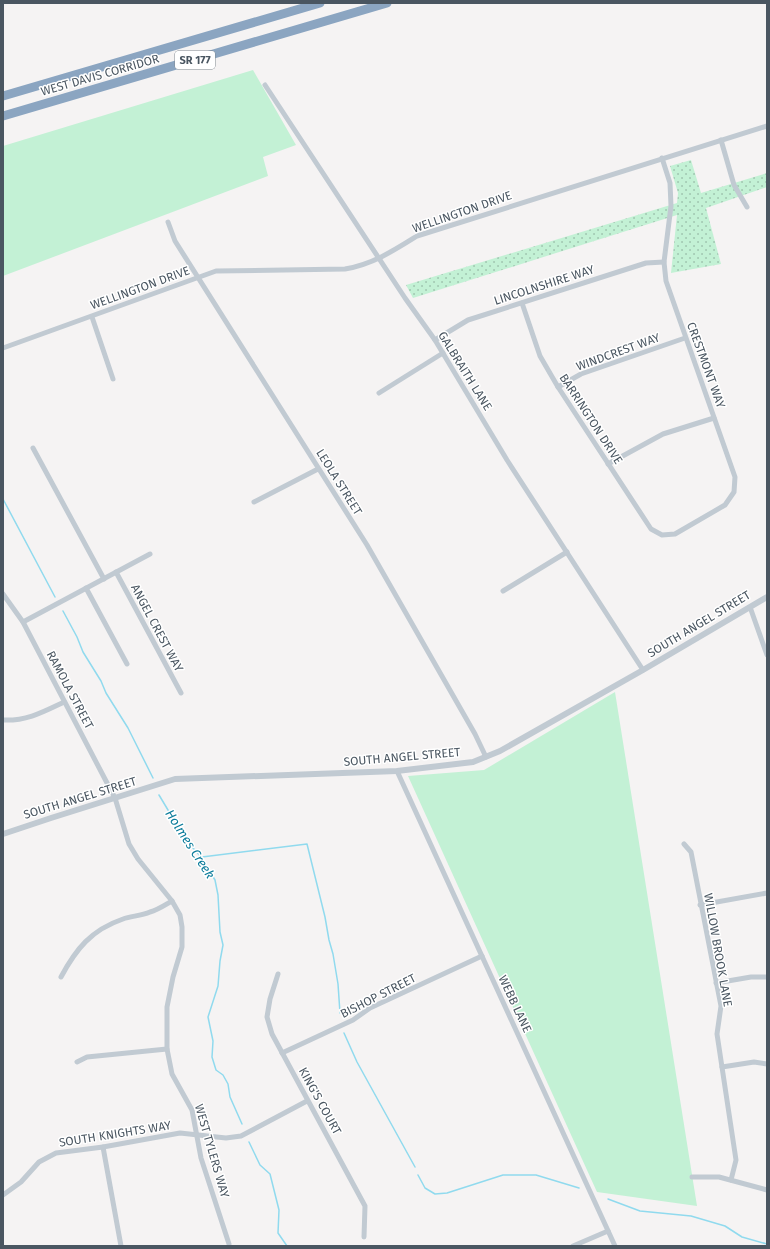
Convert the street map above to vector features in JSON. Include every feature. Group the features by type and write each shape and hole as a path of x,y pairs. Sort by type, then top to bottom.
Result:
{"highway":[{"name":"WEST DAVIS CORRIDOR","path":"3,96 320,3"},
{"name":"WEST DAVIS CORRIDOR","path":"3,116 387,3"}],"street":[{"name":"GALBRAITH LANE","path":"265,85 435,340 505,456 643,670"},
{"name":"WELLINGTON DRIVE","path":"3,348 216,271 345,269 360,266 379,258 417,236 767,126"},
{"path":"720,140 734,185 747,207"},
{"name":"CRESTMONT WAY","path":"662,158 670,183 664,262 666,281 735,477 734,492 725,505 675,534 662,535"},
{"name":"LEOLA STREET","path":"168,222 175,241 367,546 475,734 486,757"},
{"name":"LINCOLNSHIRE WAY","path":"435,340 468,320 646,263 664,262"},
{"name":"BARRINGTON DRIVE","path":"522,303 540,356 558,387 652,529 662,535"},
{"path":"92,317 113,378"},
{"name":"WINDCREST WAY","path":"558,387 581,374 685,338"},
{"path":"379,393 443,354"},
{"path":"608,464 663,434 714,418"},
{"path":"33,448 104,579"},
{"path":"254,502 318,469"},
{"path":"503,591 567,552"},
{"path":"23,622 150,554"},
{"name":"ANGEL CREST WAY","path":"116,572 181,693"},
{"path":"86,588 127,664"},
{"name":"RAMOLA STREET","path":"3,594 23,622 115,798"},
{"name":"SOUTH ANGEL STREET","path":"3,834 175,780 397,771 473,762 500,751 643,670 767,597"},
{"path":"750,607 767,655"},
{"path":"3,720 16,720 33,717 64,702"},
{"name":"WEBB LANE","path":"397,771 615,1246"},
{"name":"WEST TYLERS WAY","path":"115,798 129,844 138,859 172,901 180,915 182,927 182,947 173,977 167,1007 167,1049 172,1074 192,1110 202,1158 229,1244"},
{"name":"WILLOW BROOK LANE","path":"684,844 691,852 700,905 721,1006 717,1034 736,1160 731,1180"},
{"path":"700,905 767,893"},
{"path":"61,977 72,956 88,938 105,927 122,919 150,913 172,901"},
{"name":"BISHOP STREET","path":"282,1053 353,1020 370,1008 482,956"},
{"name":"KING'S COURT","path":"278,974 270,999 267,1016 272,1034 365,1206 364,1237"},
{"path":"716,983 751,977 767,978"},
{"path":"77,1062 87,1057 167,1049"},
{"path":"722,1067 754,1062 767,1064"},
{"name":"SOUTH KNIGHTS WAY","path":"3,1195 21,1182 39,1162 56,1153 180,1134 226,1138 241,1136 307,1101"},
{"path":"103,1147 121,1246"},
{"path":"692,1177 708,1176 731,1180 767,1190"},
{"path":"573,1246 608,1231"}],"green space":[{"path":"253,70 296,145 263,157 268,176 3,276 3,146"},
{"path":"691,160 701,193 767,173 767,187 706,208 721,264 671,273 677,215 413,298 406,285 677,203 678,193 670,166"},
{"path":"615,692 697,1206 597,1192 408,776 484,770"}],"waterway":[{"name":"Holmes Creek","path":"3,499 55,597"},
{"name":"Holmes Creek","path":"63,611 83,652 128,728 153,778"},
{"name":"Holmes Creek","path":"159,795 186,840 201,857 215,880 218,895 220,932 223,945 218,986 208,1017 213,1041 212,1057 216,1070 223,1075 228,1084 230,1097 242,1124"},
{"path":"202,857 307,844 333,954 338,984 340,1013"},
{"path":"344,1033 357,1062 415,1167"},
{"name":"Holmes Creek","path":"249,1142 260,1165 270,1174 279,1210 278,1233 287,1246"},
{"path":"418,1175 425,1188 435,1194 447,1193 503,1175 536,1175 579,1188"},
{"path":"608,1199 640,1211 691,1216 725,1226 742,1237 767,1244"}]}
